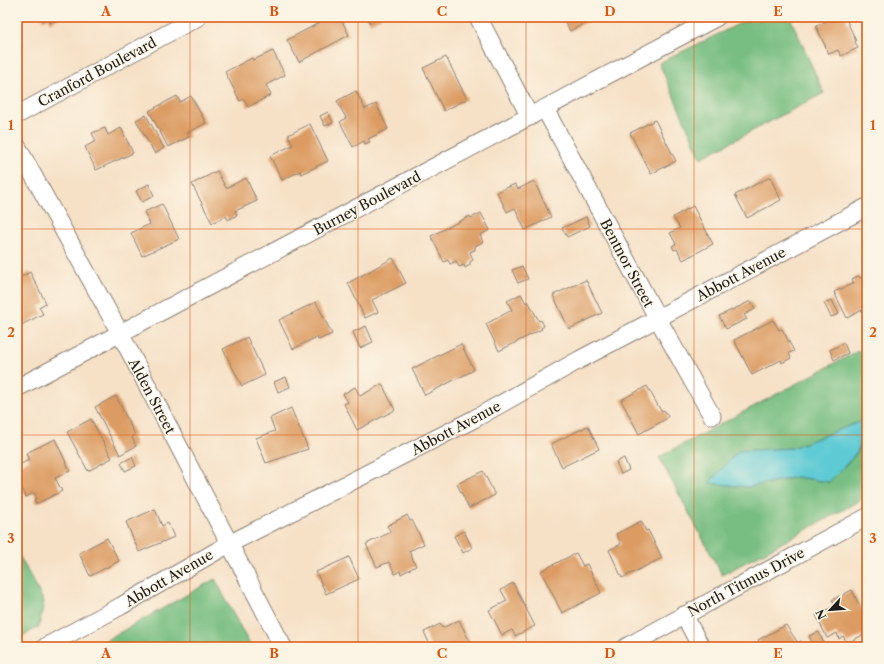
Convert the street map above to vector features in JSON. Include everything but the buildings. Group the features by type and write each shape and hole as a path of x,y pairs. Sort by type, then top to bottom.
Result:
{"street":[{"name":"Cranford Boulevard","path":"17,115 198,17"},
{"path":"478,17 530,116"},
{"name":"Burney Boulevard","path":"17,388 717,17"},
{"name":"Bentnor Street","path":"545,109 712,416"},
{"name":"Alden Street","path":"17,146 120,333 283,647"},
{"name":"Abbott Avenue","path":"45,647 121,606 229,544 474,419 579,360 867,207"},
{"name":"North Titmus Drive","path":"626,647 867,517"},
{"path":"684,615 701,647"}],"green space":[{"path":"753,17 790,17 824,93 701,158 659,63"},
{"path":"867,346 867,419 792,448 738,451 709,483 748,487 796,477 829,482 857,453 867,433 867,497 722,575 659,457"},
{"path":"17,551 44,602 39,627 17,639"},
{"path":"215,579 251,647 94,647"}],"water":[{"path":"867,419 864,438 860,446 849,461 829,482 796,477 748,487 709,483 738,451 792,448"}]}
